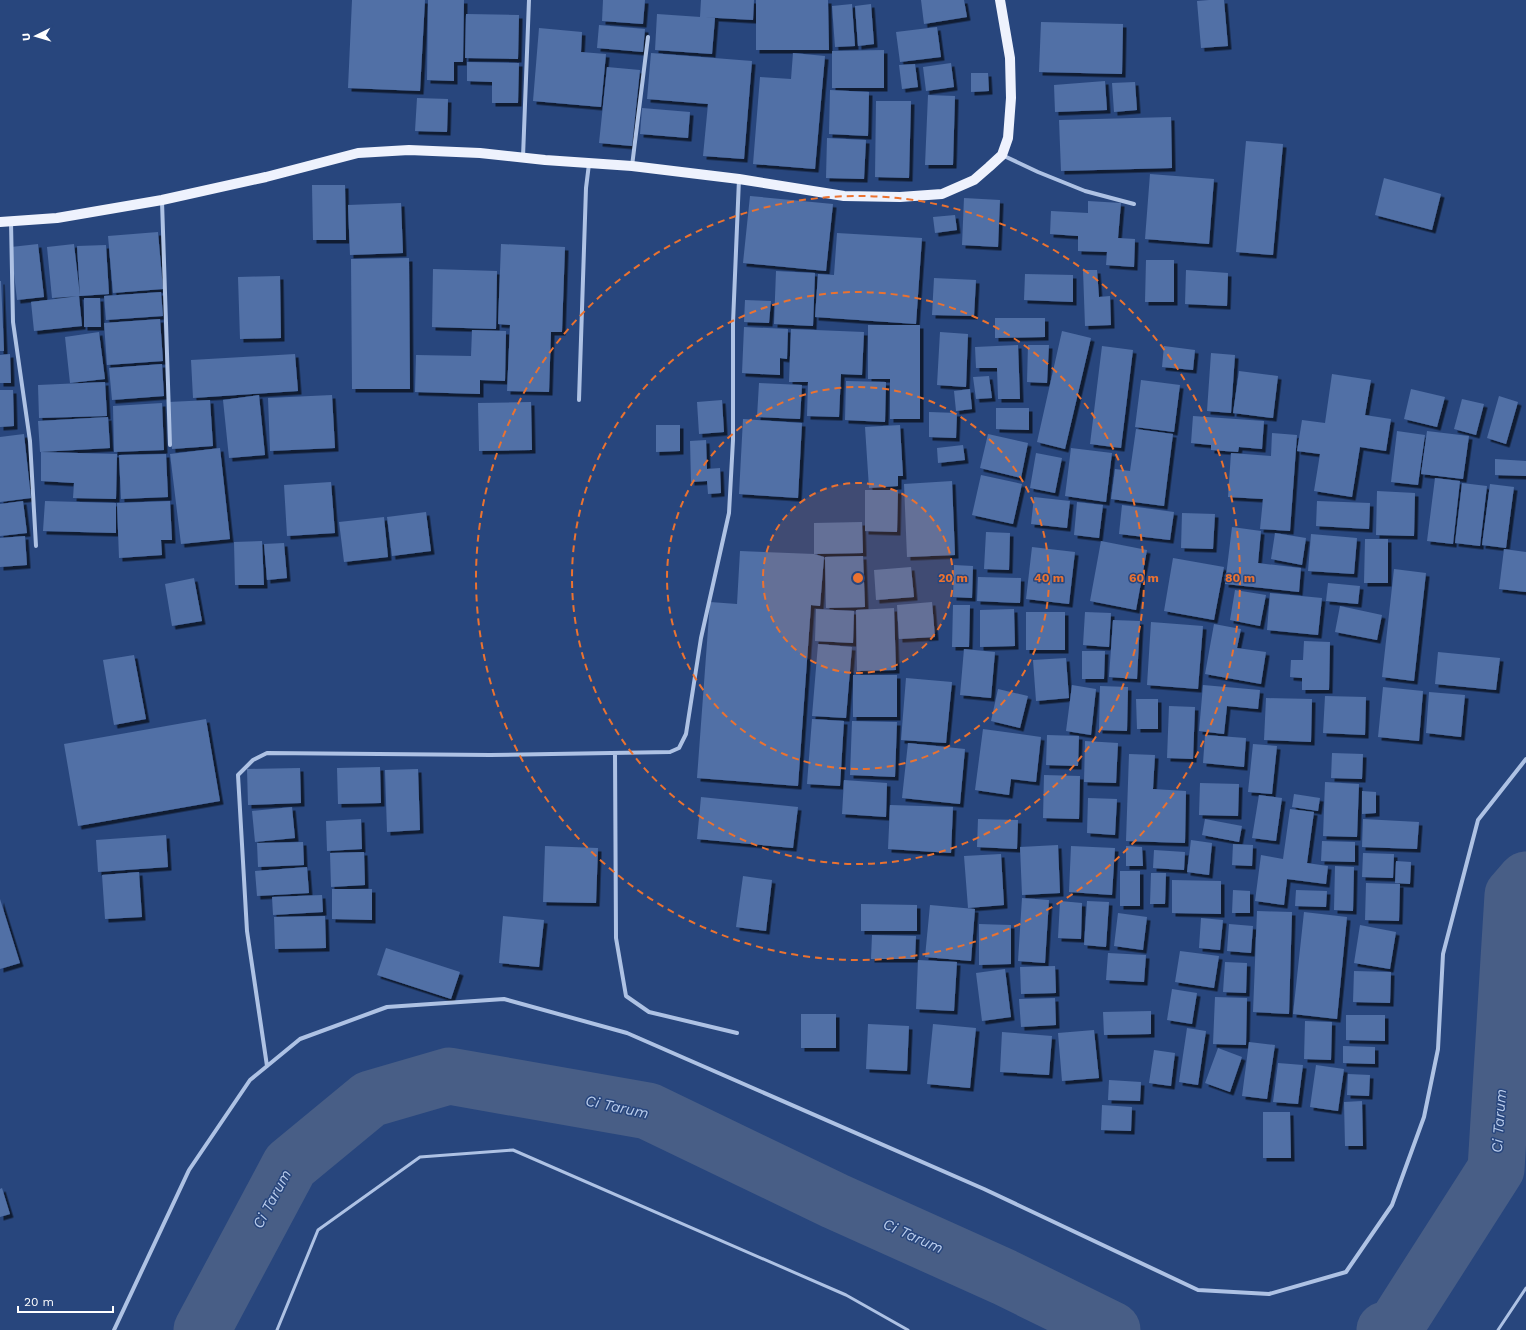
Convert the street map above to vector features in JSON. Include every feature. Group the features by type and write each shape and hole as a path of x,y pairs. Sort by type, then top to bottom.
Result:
{"main road":[{"path":"0,222 57,218 162,200 266,177 358,153 409,150 480,153 589,164 632,166 739,179 844,196 900,197 942,194 974,180 1002,155 1008,138 1011,98 1010,58 1000,0"}],"street":[{"path":"523,158 529,0"},
{"path":"632,166 648,37"},
{"path":"1002,155 1038,172 1085,191 1134,204"},
{"path":"579,400 586,188 589,164"},
{"path":"267,1066 247,931 238,775 253,760 267,753 482,755 615,754 670,752 679,748 686,734 701,638 729,513 733,440 733,323 739,179"},
{"path":"162,200 170,445"},
{"path":"11,222 13,322 30,441 36,546"},
{"path":"615,754 616,938 626,996 649,1012 736,1033"},
{"path":"114,1330 189,1170 250,1080 300,1039 387,1007 504,999 627,1033 984,1189 1198,1290 1269,1294 1346,1272 1392,1205 1424,1117 1438,1049 1443,954 1478,820 1526,759"}],"lane":[{"path":"277,1330 318,1230 420,1157 512,1150 846,1295 908,1330"},
{"path":"1498,1330 1526,1288"}],"building":[{"path":"352,0 425,0 420,91 348,88"},
{"path":"428,0 464,0 463,62 454,62 454,81 427,80"},
{"path":"603,0 645,0 643,24 602,21"},
{"path":"701,0 754,0 753,20 700,17"},
{"path":"756,0 828,0 829,50 756,50"},
{"path":"921,0 964,0 967,17 924,24"},
{"path":"1224,0 1228,46 1201,48 1197,1"},
{"path":"852,4 855,46 835,47 832,6"},
{"path":"871,4 874,44 858,46 855,6"},
{"path":"466,14 519,15 518,59 465,58"},
{"path":"657,14 715,18 712,54 655,50"},
{"path":"1041,22 1123,24 1122,74 1039,72"},
{"path":"599,25 645,29 643,52 597,48"},
{"path":"937,27 941,57 900,62 896,32"},
{"path":"539,28 582,32 581,52 606,54 601,107 533,101"},
{"path":"884,50 884,88 832,88 832,51"},
{"path":"651,53 752,61 744,159 703,156 708,104 647,99"},
{"path":"793,53 825,56 815,169 753,164 760,77 791,79"},
{"path":"467,62 519,63 518,103 492,103 492,82 467,81"},
{"path":"951,63 954,87 926,91 923,67"},
{"path":"915,64 918,87 902,89 899,65"},
{"path":"607,67 640,70 632,146 599,143"},
{"path":"971,73 988,73 989,91 971,92"},
{"path":"1105,81 1107,110 1055,112 1054,85"},
{"path":"1135,82 1137,110 1114,112 1112,83"},
{"path":"830,90 869,92 868,136 829,134"},
{"path":"928,95 955,96 953,165 925,165"},
{"path":"417,98 448,99 447,132 415,131"},
{"path":"876,101 911,101 909,178 875,177"},
{"path":"642,108 690,112 688,138 640,134"},
{"path":"1171,117 1172,168 1061,171 1059,120"},
{"path":"827,138 866,140 864,179 826,178"},
{"path":"1246,141 1283,144 1273,255 1236,252"},
{"path":"1150,174 1214,179 1209,244 1145,239"},
{"path":"1384,178 1441,194 1432,230 1375,215"},
{"path":"312,185 345,185 346,240 313,240"},
{"path":"750,196 833,204 826,271 743,263"},
{"path":"964,198 1000,200 998,247 962,245"},
{"path":"1088,201 1121,203 1118,238 1135,239 1134,267 1106,265 1107,252 1078,251 1078,236 1050,234 1051,211 1088,213"},
{"path":"401,203 403,253 350,255 348,205"},
{"path":"955,215 957,230 935,233 933,217"},
{"path":"158,232 163,289 113,293 108,236"},
{"path":"837,233 922,238 916,324 815,317 818,274 834,275"},
{"path":"38,244 44,297 17,300 11,247"},
{"path":"74,244 80,296 52,298 47,247"},
{"path":"501,244 565,247 562,332 551,332 549,392 507,391 510,325 498,324"},
{"path":"106,245 109,294 80,296 77,246"},
{"path":"409,258 410,389 352,389 351,259"},
{"path":"1146,260 1174,260 1174,302 1145,302"},
{"path":"433,269 497,271 496,329 432,327"},
{"path":"1083,270 1097,270 1099,297 1110,296 1111,325 1085,326"},
{"path":"1186,270 1228,273 1227,306 1185,304"},
{"path":"776,271 815,273 813,326 774,324"},
{"path":"1025,274 1073,275 1073,302 1024,300"},
{"path":"280,276 281,338 240,339 238,277"},
{"path":"934,278 976,280 974,316 932,315"},
{"path":"1,281 4,351 0,351"},
{"path":"161,292 163,316 106,320 104,296"},
{"path":"79,296 82,326 34,331 31,302"},
{"path":"84,298 100,298 101,327 84,327"},
{"path":"745,300 771,301 769,323 744,322"},
{"path":"995,318 1045,318 1045,337 995,338"},
{"path":"160,319 163,361 107,365 104,323"},
{"path":"868,325 920,325 920,419 890,419 890,379 868,379"},
{"path":"744,327 788,329 787,359 780,358 780,375 742,373"},
{"path":"791,329 864,332 862,375 841,374 839,417 807,416 808,382 789,382"},
{"path":"472,330 506,331 505,381 480,380 480,394 415,392 416,355 471,356"},
{"path":"1062,331 1091,338 1065,449 1037,442"},
{"path":"99,332 105,379 70,383 65,337"},
{"path":"940,332 968,334 966,387 937,385"},
{"path":"1018,345 1020,399 998,399 997,368 976,368 975,347"},
{"path":"1028,345 1049,345 1047,383 1027,382"},
{"path":"1102,346 1133,350 1121,448 1090,444"},
{"path":"1164,346 1195,350 1193,370 1162,367"},
{"path":"1211,353 1235,355 1231,413 1207,411"},
{"path":"10,354 11,383 0,383 0,355"},
{"path":"295,354 298,391 193,398 191,360"},
{"path":"162,364 164,396 112,400 109,368"},
{"path":"1239,371 1278,376 1273,418 1233,413"},
{"path":"1332,374 1371,380 1365,415 1391,419 1386,451 1360,447 1352,497 1314,491 1320,454 1297,451 1302,420 1325,423"},
{"path":"989,376 992,398 976,399 973,377"},
{"path":"1141,380 1180,385 1174,432 1135,427"},
{"path":"846,381 886,382 885,422 845,420"},
{"path":"105,382 107,416 39,418 38,385"},
{"path":"759,383 802,385 800,419 757,417"},
{"path":"970,389 972,409 956,411 954,391"},
{"path":"1411,389 1445,397 1437,427 1404,419"},
{"path":"0,390 13,390 14,426 0,427"},
{"path":"259,395 265,455 229,458 223,400"},
{"path":"332,395 335,448 270,451 268,398"},
{"path":"1499,396 1518,402 1506,444 1487,438"},
{"path":"1462,399 1484,404 1476,435 1454,429"},
{"path":"210,400 213,446 172,449 168,402"},
{"path":"722,400 724,432 699,434 697,402"},
{"path":"531,402 532,450 479,451 478,403"},
{"path":"162,403 164,450 114,452 113,406"},
{"path":"996,408 1029,408 1029,430 996,429"},
{"path":"929,412 957,413 956,438 929,437"},
{"path":"1193,416 1264,421 1262,449 1239,447 1238,452 1211,450 1211,445 1191,443"},
{"path":"108,417 110,448 40,452 38,421"},
{"path":"743,419 802,423 798,498 739,494"},
{"path":"656,425 680,425 680,451 656,452"},
{"path":"900,425 903,476 898,476 898,486 869,488 865,427"},
{"path":"1136,429 1173,434 1164,506 1111,499 1115,469 1130,471"},
{"path":"1397,431 1425,435 1418,485 1391,482"},
{"path":"1427,431 1469,436 1463,479 1421,474"},
{"path":"1272,433 1297,435 1290,531 1260,529 1263,499 1228,497 1231,453 1271,456"},
{"path":"24,434 31,498 0,502 0,437"},
{"path":"988,434 1028,443 1021,478 980,468"},
{"path":"706,440 707,469 720,468 721,493 708,494 707,481 691,482 690,441"},
{"path":"963,445 965,460 938,463 937,448"},
{"path":"220,448 230,539 181,544 170,454"},
{"path":"1071,448 1112,453 1106,502 1065,496"},
{"path":"41,452 117,454 116,499 73,498 74,483 41,481"},
{"path":"1036,453 1062,458 1055,493 1030,488"},
{"path":"166,454 168,497 121,499 119,455"},
{"path":"1495,459 1526,461 1526,476 1495,475"},
{"path":"981,475 1022,484 1013,524 972,515"},
{"path":"1435,478 1460,481 1453,544 1427,541"},
{"path":"952,481 955,555 907,557 904,484"},
{"path":"331,482 335,533 287,536 284,485"},
{"path":"1462,483 1487,486 1480,546 1455,543"},
{"path":"1490,484 1514,487 1506,548 1482,545"},
{"path":"865,490 898,490 897,532 865,531"},
{"path":"1377,491 1415,493 1414,536 1376,535"},
{"path":"1034,497 1070,501 1067,528 1031,524"},
{"path":"23,501 27,533 0,536 0,504"},
{"path":"45,501 116,503 116,533 43,531"},
{"path":"170,501 172,540 161,540 162,555 119,558 117,503"},
{"path":"1317,501 1370,503 1369,529 1316,526"},
{"path":"1077,502 1103,505 1099,538 1074,535"},
{"path":"1122,505 1174,512 1170,540 1119,534"},
{"path":"426,512 431,551 392,556 387,517"},
{"path":"1182,513 1215,514 1213,549 1181,548"},
{"path":"384,517 388,557 344,562 339,522"},
{"path":"862,522 863,553 814,554 814,523"},
{"path":"1232,527 1261,531 1258,563 1301,568 1299,592 1225,584"},
{"path":"986,532 1010,533 1009,570 984,569"},
{"path":"1275,533 1306,538 1302,565 1271,559"},
{"path":"1311,534 1357,538 1354,574 1308,571"},
{"path":"25,536 27,565 0,567 0,538"},
{"path":"1365,539 1388,539 1388,583 1364,583"},
{"path":"262,541 264,585 235,585 234,542"},
{"path":"1101,541 1147,550 1136,610 1090,601"},
{"path":"284,543 287,578 267,580 264,544"},
{"path":"1032,547 1075,552 1069,604 1026,599"},
{"path":"1504,549 1526,552 1526,592 1499,589"},
{"path":"740,551 814,554 824,557 820,606 811,605 798,786 697,778 710,602 737,604"},
{"path":"863,556 865,607 826,608 825,557"},
{"path":"1173,558 1224,567 1214,620 1164,611"},
{"path":"954,565 973,566 972,598 953,597"},
{"path":"911,567 914,597 876,600 874,570"},
{"path":"1394,569 1426,573 1414,681 1382,677"},
{"path":"978,577 1021,578 1020,603 977,601"},
{"path":"194,578 202,621 172,626 165,584"},
{"path":"1328,583 1360,586 1358,604 1326,601"},
{"path":"1235,590 1266,595 1260,626 1230,620"},
{"path":"1270,593 1322,598 1318,635 1267,630"},
{"path":"932,602 935,637 899,639 897,605"},
{"path":"953,605 970,605 969,647 952,647"},
{"path":"1340,606 1382,615 1377,640 1335,632"},
{"path":"894,608 896,670 857,671 856,610"},
{"path":"816,609 854,611 853,643 815,641"},
{"path":"1014,609 1015,646 980,647 980,610"},
{"path":"1026,612 1065,612 1065,650 1026,650"},
{"path":"1085,612 1111,613 1109,647 1083,645"},
{"path":"1113,620 1140,621 1137,679 1109,677"},
{"path":"1151,622 1203,626 1198,689 1147,685"},
{"path":"1214,624 1241,629 1237,648 1266,652 1261,684 1205,674"},
{"path":"1304,641 1330,642 1329,690 1302,690 1302,678 1290,677 1291,660 1303,660"},
{"path":"818,644 852,647 846,718 812,716"},
{"path":"964,649 995,652 991,698 960,695"},
{"path":"1082,651 1105,651 1104,679 1082,679"},
{"path":"1438,652 1500,658 1496,690 1435,684"},
{"path":"134,655 146,719 114,725 103,660"},
{"path":"1066,658 1069,698 1036,701 1033,660"},
{"path":"853,675 897,675 897,717 853,717"},
{"path":"906,678 952,682 946,743 901,740"},
{"path":"1072,685 1096,689 1091,735 1066,731"},
{"path":"1203,685 1260,690 1258,709 1227,706 1224,734 1199,731"},
{"path":"1100,686 1128,687 1127,731 1099,730"},
{"path":"1383,687 1423,691 1419,741 1378,737"},
{"path":"998,689 1028,696 1020,728 991,721"},
{"path":"1429,692 1465,695 1461,737 1426,733"},
{"path":"1325,696 1366,697 1365,735 1323,733"},
{"path":"1266,698 1312,699 1311,742 1264,740"},
{"path":"1136,699 1158,699 1158,729 1137,729"},
{"path":"1169,706 1195,707 1193,759 1167,758"},
{"path":"206,719 220,801 78,826 64,744"},
{"path":"812,719 844,721 840,786 807,784"},
{"path":"852,721 897,722 895,777 850,775"},
{"path":"983,729 1041,737 1036,782 1011,779 1009,795 975,790"},
{"path":"1047,735 1079,736 1078,766 1046,765"},
{"path":"1205,735 1246,738 1244,767 1203,763"},
{"path":"1085,741 1118,743 1116,783 1084,782"},
{"path":"908,743 965,749 960,804 902,798"},
{"path":"1253,744 1277,746 1272,794 1248,792"},
{"path":"1332,753 1363,754 1362,779 1331,778"},
{"path":"1129,754 1155,755 1153,789 1186,791 1185,843 1126,841"},
{"path":"380,767 381,803 338,804 337,768"},
{"path":"300,768 301,803 248,805 247,769"},
{"path":"418,769 420,830 387,832 385,770"},
{"path":"1044,775 1080,776 1079,819 1043,818"},
{"path":"844,780 887,783 886,817 842,814"},
{"path":"1325,782 1359,784 1357,837 1323,836"},
{"path":"1200,783 1239,784 1238,816 1199,815"},
{"path":"1362,791 1376,792 1376,813 1362,814"},
{"path":"1294,794 1320,798 1318,811 1292,807"},
{"path":"1259,795 1282,798 1276,841 1252,838"},
{"path":"701,797 798,807 793,848 697,839"},
{"path":"1088,798 1117,799 1115,835 1087,833"},
{"path":"890,805 953,807 951,853 888,849"},
{"path":"292,807 295,838 255,842 252,811"},
{"path":"1290,809 1314,812 1307,863 1328,866 1326,884 1287,879 1284,905 1255,901 1261,855 1283,859"},
{"path":"361,819 362,849 327,851 326,821"},
{"path":"978,819 1018,820 1017,849 977,847"},
{"path":"1205,819 1242,826 1239,842 1202,835"},
{"path":"1363,819 1419,822 1417,849 1362,847"},
{"path":"166,835 168,867 98,872 96,840"},
{"path":"1191,840 1212,843 1209,875 1187,872"},
{"path":"1322,841 1355,842 1355,862 1321,861"},
{"path":"303,842 304,865 258,867 257,843"},
{"path":"1233,844 1253,845 1252,866 1232,865"},
{"path":"1058,845 1060,893 1022,895 1020,847"},
{"path":"545,846 598,848 596,903 543,902"},
{"path":"1071,846 1115,848 1112,895 1069,892"},
{"path":"1126,846 1142,847 1143,866 1126,866"},
{"path":"1154,850 1185,852 1184,870 1153,868"},
{"path":"364,852 365,885 331,887 330,853"},
{"path":"1363,853 1394,854 1393,878 1362,877"},
{"path":"1001,854 1004,905 968,908 964,856"},
{"path":"1396,861 1411,862 1410,884 1395,883"},
{"path":"1335,866 1354,867 1353,911 1334,910"},
{"path":"307,867 309,893 257,896 255,871"},
{"path":"1120,871 1140,871 1140,906 1120,906"},
{"path":"139,872 142,917 105,919 102,875"},
{"path":"1151,873 1166,873 1165,904 1150,904"},
{"path":"743,876 772,880 766,931 736,927"},
{"path":"1172,880 1221,881 1221,914 1172,913"},
{"path":"1366,883 1400,884 1399,921 1365,920"},
{"path":"332,889 372,889 372,920 332,919"},
{"path":"1233,890 1250,891 1250,913 1232,913"},
{"path":"1296,890 1327,891 1326,907 1295,906"},
{"path":"322,895 323,912 273,915 272,897"},
{"path":"1022,898 1049,900 1045,963 1018,961"},
{"path":"0,899 20,963 0,969"},
{"path":"1060,901 1082,903 1081,939 1058,938"},
{"path":"1087,901 1109,902 1106,947 1084,945"},
{"path":"861,904 917,905 917,931 861,931"},
{"path":"930,905 975,909 971,961 925,957"},
{"path":"1257,911 1292,912 1289,1014 1253,1012"},
{"path":"1304,912 1347,917 1337,1019 1293,1014"},
{"path":"1118,913 1147,917 1143,950 1114,946"},
{"path":"325,916 326,948 275,949 274,917"},
{"path":"503,916 544,920 539,967 499,963"},
{"path":"1201,918 1223,920 1220,950 1199,948"},
{"path":"979,924 1011,925 1011,964 979,965"},
{"path":"1229,924 1253,926 1251,953 1227,951"},
{"path":"1360,925 1396,932 1390,969 1354,963"},
{"path":"872,935 916,936 915,959 871,959"},
{"path":"386,948 460,972 451,999 377,975"},
{"path":"1180,951 1219,956 1214,988 1175,982"},
{"path":"1108,953 1146,955 1144,982 1106,980"},
{"path":"918,960 957,962 954,1011 916,1009"},
{"path":"1225,962 1247,963 1246,993 1223,992"},
{"path":"1055,966 1056,993 1021,994 1020,967"},
{"path":"1005,969 1011,1017 982,1021 976,973"},
{"path":"1354,971 1391,972 1390,1003 1353,1002"},
{"path":"1172,989 1197,993 1192,1024 1167,1020"},
{"path":"1215,997 1247,998 1246,1045 1213,1044"},
{"path":"1055,998 1056,1025 1021,1027 1019,999"},
{"path":"1151,1011 1151,1034 1104,1035 1103,1012"},
{"path":"801,1014 836,1014 836,1048 801,1048"},
{"path":"1346,1015 1385,1015 1385,1041 1346,1040"},
{"path":"1305,1021 1332,1022 1331,1060 1304,1059"},
{"path":"868,1024 909,1026 907,1071 866,1069"},
{"path":"933,1024 976,1028 970,1088 927,1084"},
{"path":"1187,1028 1206,1031 1198,1085 1179,1082"},
{"path":"1094,1030 1099,1078 1062,1081 1058,1033"},
{"path":"1002,1032 1052,1036 1049,1075 1000,1072"},
{"path":"1249,1042 1275,1045 1267,1099 1242,1096"},
{"path":"1343,1046 1375,1047 1375,1064 1343,1063"},
{"path":"1218,1048 1242,1057 1230,1092 1205,1083"},
{"path":"1154,1050 1175,1053 1171,1086 1149,1083"},
{"path":"1278,1063 1303,1065 1298,1104 1273,1102"},
{"path":"1316,1065 1344,1069 1338,1111 1310,1107"},
{"path":"1348,1074 1370,1075 1369,1096 1347,1095"},
{"path":"1109,1080 1141,1082 1140,1101 1108,1100"},
{"path":"1362,1101 1363,1146 1345,1146 1344,1102"},
{"path":"1102,1105 1132,1107 1131,1131 1101,1130"},
{"path":"1263,1112 1290,1112 1291,1158 1263,1158"},
{"path":"2,1188 10,1214 0,1217 0,1189"}],"waterway":[{"name":"Ci Tarum","path":"1385,1330 1395,1327 1496,1169 1513,895 1526,880"},
{"name":"Ci Tarum","path":"202,1330 290,1165 370,1099 449,1076 648,1111 835,1201 1004,1277 1112,1330"}]}
